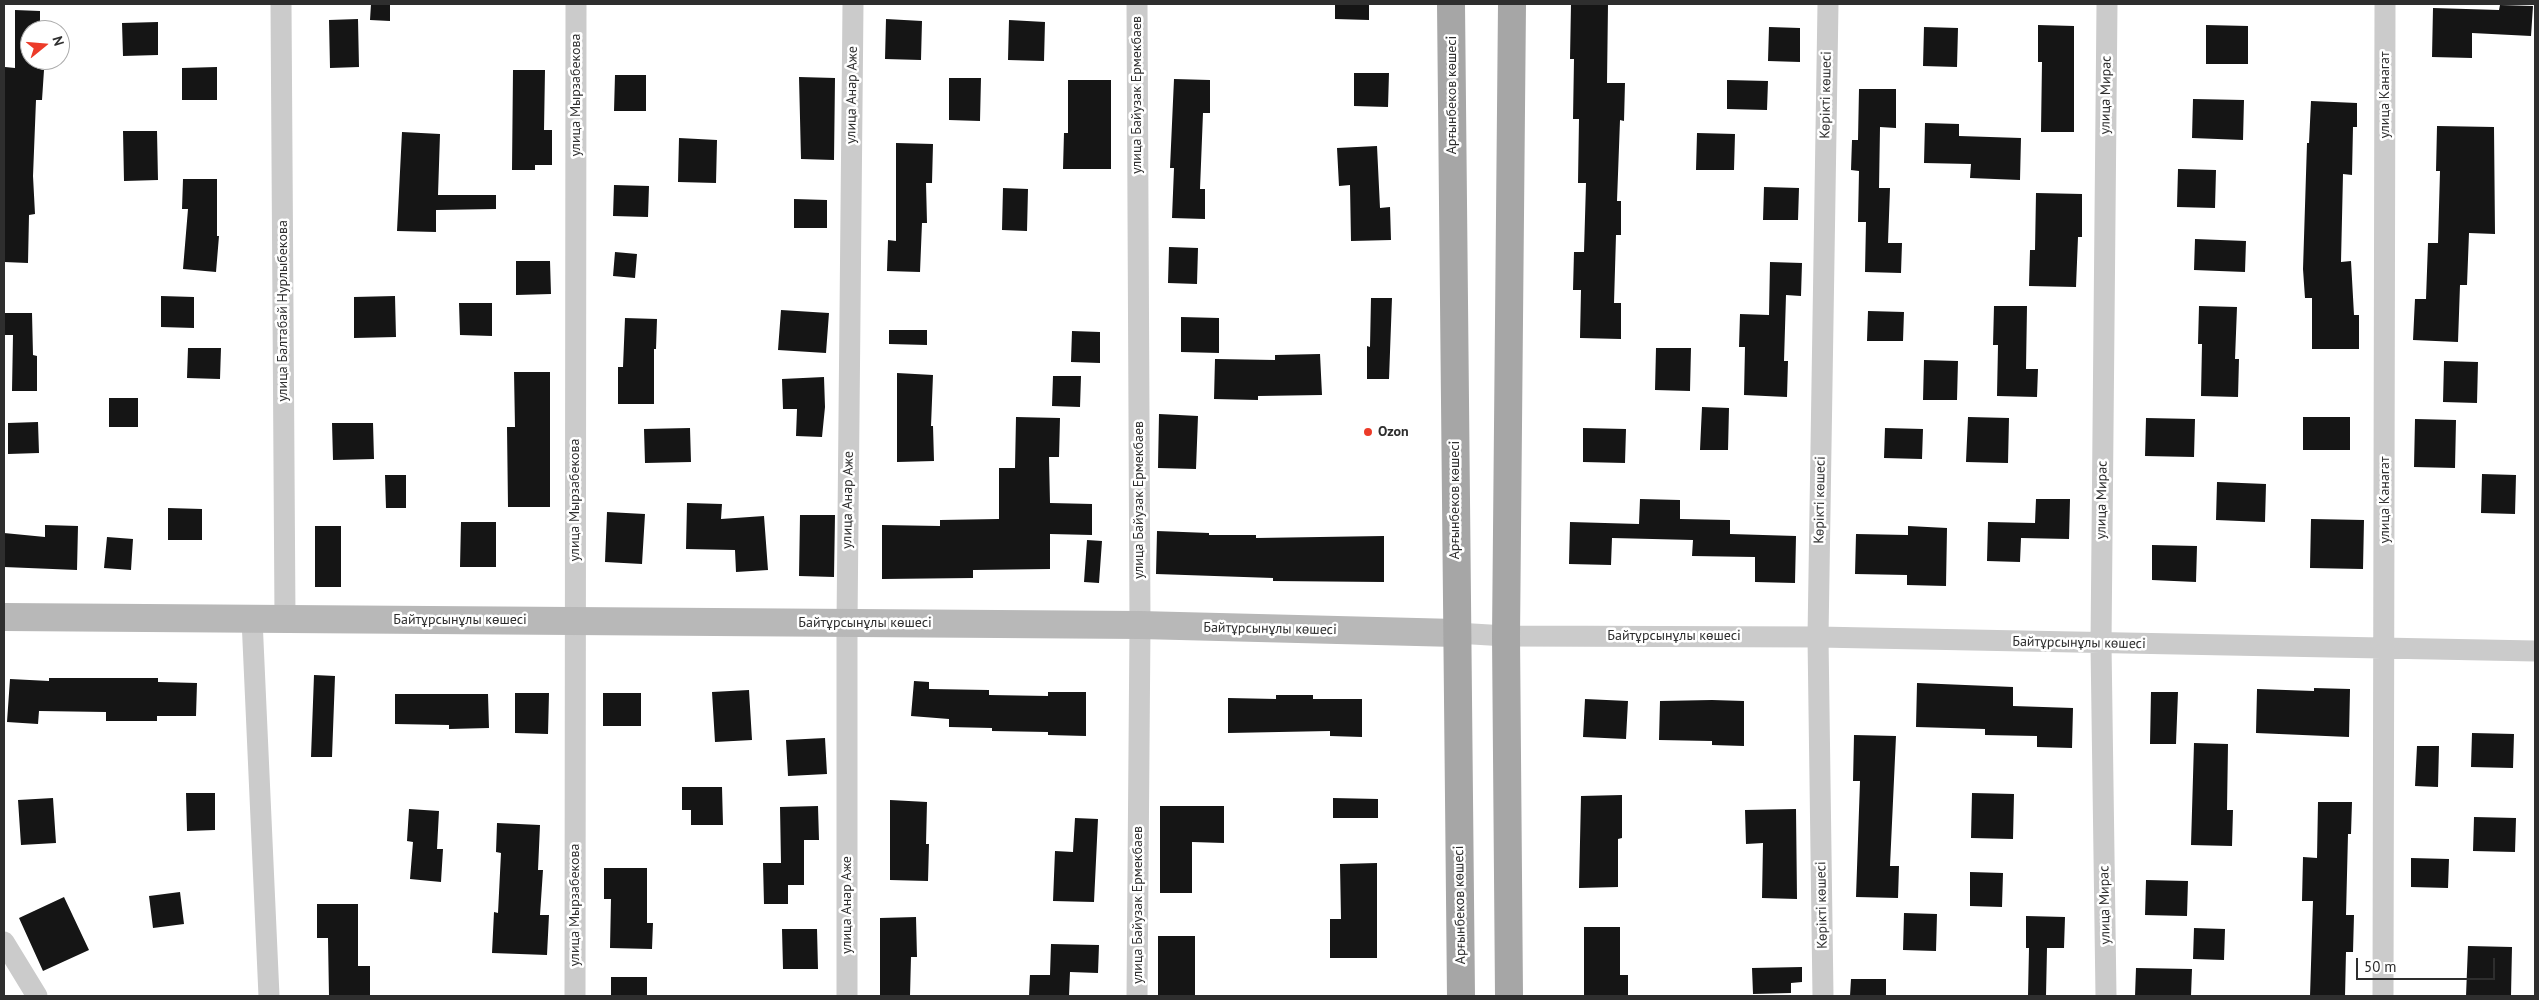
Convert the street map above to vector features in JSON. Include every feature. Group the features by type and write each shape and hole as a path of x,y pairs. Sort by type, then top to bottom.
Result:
{"main road":[{"name":"Арғынбеков көшесі","path":"1451,4 1461,996"},
{"path":"1510,996 1506,636 1512,4"},
{"name":"Байтұрсынұлы көшесі","path":"4,617 1140,625 1456,633"}],"street":[{"name":"улица Балтабай Нурлыбекова","path":"281,4 285,619"},
{"name":"улица Мырзабекова","path":"574,996 576,4"},
{"name":"улица Анар Аже","path":"847,996 847,623 853,4"},
{"name":"улица Байузак Ермекбаев","path":"1137,4 1140,625 1137,996"},
{"name":"Көрікті көшесі","path":"1824,996 1818,636 1828,4"},
{"name":"улица Мирас","path":"2106,996 2101,644 2107,4"},
{"name":"улица Канагат","path":"2383,996 2385,4"},
{"path":"252,618 269,996"},
{"name":"Байтұрсынұлы көшесі","path":"1456,633 1506,636 1818,636 2101,644 2535,651"},
{"path":"4,942 37,996"}],"building":[{"path":"371,4 390,4 390,21 370,20"},
{"path":"1335,4 1369,4 1369,20 1335,19"},
{"path":"1571,4 1608,4 1607,83 1625,83 1624,121 1620,120 1617,201 1621,201 1621,235 1616,235 1614,303 1621,303 1621,339 1580,338 1581,290 1573,290 1574,252 1584,252 1586,183 1578,183 1579,119 1573,119 1574,59 1570,59"},
{"path":"2500,5 2533,6 2531,36 2472,33 2472,58 2432,57 2433,8 2499,10"},
{"path":"15,10 40,11 40,20 20,20 20,70 44,70 42,100 36,100 33,176 35,214 29,215 28,263 4,262 4,79 5,67 15,68"},
{"path":"358,19 359,67 330,68 329,20"},
{"path":"886,19 922,21 921,60 885,59"},
{"path":"1009,20 1045,22 1044,61 1008,60"},
{"path":"158,22 158,55 123,56 122,23"},
{"path":"2038,25 2074,26 2074,132 2041,132 2042,62 2038,62"},
{"path":"2206,25 2248,26 2248,64 2206,64"},
{"path":"1769,27 1800,28 1800,62 1768,61"},
{"path":"1924,27 1958,28 1957,67 1923,66"},
{"path":"217,67 217,100 182,100 182,68"},
{"path":"513,70 545,70 544,130 552,130 552,165 535,165 535,170 512,170"},
{"path":"1354,73 1389,73 1388,107 1354,106"},
{"path":"615,75 646,75 646,111 614,111"},
{"path":"799,77 835,78 834,160 801,159"},
{"path":"949,78 981,78 980,121 949,120"},
{"path":"1174,79 1210,80 1210,113 1203,113 1200,189 1205,189 1205,219 1172,218 1174,168 1170,168"},
{"path":"1068,80 1111,80 1111,169 1063,169 1064,133 1068,133"},
{"path":"1727,80 1768,81 1767,110 1727,109"},
{"path":"1859,89 1896,89 1896,128 1880,127 1879,188 1890,188 1888,243 1902,243 1901,273 1865,272 1866,222 1858,222 1859,171 1851,170 1852,140 1858,140"},
{"path":"2193,99 2244,100 2243,140 2192,138"},
{"path":"2311,101 2357,103 2357,127 2353,127 2352,175 2343,174 2341,262 2351,261 2354,315 2359,315 2359,349 2312,349 2312,298 2305,298 2303,269 2307,143 2309,143"},
{"path":"1925,123 1959,124 1959,136 2021,138 2020,180 1970,178 1971,164 1924,163"},
{"path":"2437,126 2494,127 2495,234 2469,233 2467,285 2460,285 2458,342 2413,340 2415,299 2426,299 2428,243 2438,243 2440,171 2436,171"},
{"path":"123,131 157,131 158,180 124,181"},
{"path":"402,132 440,134 438,195 496,195 496,209 436,210 436,232 397,231"},
{"path":"1697,133 1735,134 1734,170 1696,170"},
{"path":"679,138 717,140 716,183 678,182"},
{"path":"896,143 933,144 932,183 926,183 927,223 922,223 920,272 887,271 888,240 896,241"},
{"path":"1377,146 1380,208 1390,207 1391,240 1351,241 1350,185 1339,186 1337,148"},
{"path":"2178,169 2216,170 2215,208 2177,207"},
{"path":"183,179 217,179 217,236 219,236 216,272 183,269 188,209 182,209"},
{"path":"614,185 649,186 648,217 613,216"},
{"path":"1764,187 1799,188 1798,220 1763,220"},
{"path":"1003,188 1028,189 1027,231 1002,230"},
{"path":"2036,193 2082,194 2082,237 2078,237 2076,287 2029,286 2030,250 2035,250"},
{"path":"794,199 827,200 827,228 794,228"},
{"path":"2195,239 2246,241 2245,272 2194,270"},
{"path":"1169,247 1198,248 1197,284 1168,283"},
{"path":"615,252 637,254 635,278 613,276"},
{"path":"516,261 550,261 551,294 516,295"},
{"path":"1770,262 1802,263 1801,296 1786,295 1784,361 1788,361 1787,397 1744,395 1745,347 1739,347 1740,314 1769,315"},
{"path":"161,296 194,297 194,328 161,327"},
{"path":"395,296 396,337 354,338 354,297"},
{"path":"1371,298 1392,298 1389,379 1367,379 1367,346 1370,347"},
{"path":"459,303 492,303 492,336 460,335"},
{"path":"1994,306 2027,306 2026,369 2038,369 2037,397 1997,396 1998,345 1993,345"},
{"path":"2199,306 2237,307 2235,359 2239,359 2238,397 2201,396 2202,344 2198,344"},
{"path":"781,310 829,313 826,353 778,350"},
{"path":"1868,311 1904,312 1903,341 1867,341"},
{"path":"4,313 32,313 33,355 37,356 37,391 12,391 13,335 4,335"},
{"path":"1181,317 1219,318 1219,353 1181,352"},
{"path":"625,318 657,319 656,349 654,349 654,404 618,404 618,367 623,367"},
{"path":"889,330 927,330 927,345 889,344"},
{"path":"1072,331 1100,332 1100,363 1071,362"},
{"path":"188,348 221,348 220,379 187,378"},
{"path":"1656,348 1691,348 1690,391 1655,390"},
{"path":"1320,354 1322,395 1258,396 1258,400 1214,399 1215,359 1275,360 1275,355"},
{"path":"1924,360 1958,361 1957,400 1923,400"},
{"path":"2444,361 2478,362 2477,403 2443,402"},
{"path":"514,372 550,372 550,507 508,507 507,427 515,427"},
{"path":"897,373 933,375 931,426 933,426 934,461 897,462"},
{"path":"1053,376 1081,376 1080,407 1052,406"},
{"path":"824,377 825,407 822,437 796,436 797,409 783,409 782,379"},
{"path":"109,398 138,398 138,427 109,427"},
{"path":"1702,407 1729,408 1728,450 1700,450"},
{"path":"1159,414 1198,416 1196,469 1158,468"},
{"path":"1016,417 1060,418 1059,457 1049,457 1050,503 1092,504 1092,535 1050,534 1050,569 973,570 973,578 882,579 882,525 940,526 940,520 999,519 999,468 1015,468"},
{"path":"1968,417 2009,418 2008,463 1966,462"},
{"path":"2303,417 2350,417 2350,450 2303,450"},
{"path":"2146,418 2195,419 2194,457 2145,456"},
{"path":"2415,419 2456,420 2455,468 2414,467"},
{"path":"38,422 39,453 8,454 8,423"},
{"path":"332,423 373,423 374,459 333,460"},
{"path":"690,428 691,462 645,463 644,429"},
{"path":"1583,428 1626,429 1625,463 1583,462"},
{"path":"1885,428 1923,429 1922,459 1884,458"},
{"path":"2482,474 2516,475 2515,514 2481,513"},
{"path":"385,475 406,475 406,508 386,508"},
{"path":"2217,482 2266,484 2265,522 2216,520"},
{"path":"1640,499 1680,500 1680,519 1730,520 1730,534 1796,536 1795,583 1755,582 1755,557 1692,556 1693,540 1612,538 1611,565 1569,564 1570,522 1639,524"},
{"path":"2036,499 2070,499 2069,539 2021,538 2020,562 1987,561 1988,522 2035,523"},
{"path":"687,503 722,504 721,519 764,516 768,570 736,572 735,550 686,549"},
{"path":"168,508 202,509 202,540 168,540"},
{"path":"607,512 645,514 642,564 605,562"},
{"path":"800,515 835,515 834,577 799,576"},
{"path":"2311,519 2364,520 2363,569 2310,568"},
{"path":"461,522 496,522 496,567 460,567"},
{"path":"45,525 78,526 77,570 4,567 4,533 45,537"},
{"path":"315,526 341,526 341,587 315,587"},
{"path":"1908,526 1947,528 1946,586 1907,585 1907,575 1855,574 1856,534 1908,535"},
{"path":"1157,531 1209,533 1209,535 1256,535 1256,538 1384,536 1384,582 1273,581 1273,578 1156,574"},
{"path":"107,537 133,539 131,570 104,568"},
{"path":"1087,540 1102,541 1099,583 1084,582"},
{"path":"2152,545 2197,546 2196,582 2152,580"},
{"path":"314,675 335,676 332,757 311,757"},
{"path":"49,678 158,678 158,682 197,683 196,716 157,716 157,721 106,721 106,712 39,711 38,724 7,722 10,679 49,681"},
{"path":"914,681 929,682 929,689 989,690 989,695 1048,696 1048,692 1086,692 1086,736 1048,735 1048,732 992,731 992,728 949,727 949,719 911,716"},
{"path":"1917,683 2013,687 2013,706 2073,708 2072,748 2037,747 2037,736 1985,735 1985,729 1916,727"},
{"path":"2314,688 2350,689 2349,737 2256,733 2257,689 2314,691"},
{"path":"749,690 752,740 715,742 712,692"},
{"path":"2151,692 2178,692 2176,744 2150,744"},
{"path":"515,693 549,693 548,734 515,733"},
{"path":"603,693 641,693 641,726 603,726"},
{"path":"395,694 488,694 489,728 449,729 449,725 395,724"},
{"path":"1276,695 1313,695 1313,699 1362,699 1362,737 1330,736 1330,731 1228,733 1228,698 1276,699"},
{"path":"1585,699 1628,701 1626,739 1583,737"},
{"path":"1660,701 1744,701 1744,746 1712,745 1712,741 1659,740"},
{"path":"2472,733 2514,734 2513,768 2471,767"},
{"path":"1854,735 1896,736 1890,866 1899,866 1898,898 1856,897 1860,781 1853,781"},
{"path":"825,738 827,774 788,776 786,740"},
{"path":"2194,743 2228,744 2227,810 2233,810 2232,846 2191,845"},
{"path":"2417,746 2439,746 2438,787 2415,786"},
{"path":"682,787 722,787 723,825 691,825 691,810 682,810"},
{"path":"186,793 215,793 215,830 187,831"},
{"path":"1972,793 2014,794 2013,839 1971,838"},
{"path":"1622,795 1622,838 1618,839 1618,887 1579,888 1581,796"},
{"path":"53,798 56,843 21,845 18,800"},
{"path":"1333,798 1378,799 1378,818 1333,818"},
{"path":"890,800 927,802 926,844 929,844 928,881 890,880"},
{"path":"2318,802 2352,802 2351,834 2348,834 2346,915 2354,915 2353,952 2346,952 2345,996 2310,996 2313,901 2302,901 2303,857 2317,858"},
{"path":"818,806 819,840 804,840 804,885 788,885 788,904 764,904 763,863 781,863 780,807"},
{"path":"1160,806 1224,806 1224,843 1192,842 1192,893 1160,893"},
{"path":"409,809 439,811 437,849 443,849 441,882 410,879 413,842 407,841"},
{"path":"1796,809 1797,899 1762,898 1763,843 1746,844 1745,810"},
{"path":"2474,817 2516,818 2515,852 2473,851"},
{"path":"1075,818 1098,819 1094,902 1053,901 1055,851 1073,852"},
{"path":"497,823 540,825 538,870 543,870 540,915 549,915 547,955 492,953 494,912 498,913 501,853 496,852"},
{"path":"2411,858 2449,859 2448,888 2411,887"},
{"path":"1377,863 1377,958 1330,958 1330,919 1341,919 1340,864"},
{"path":"604,868 647,868 647,923 653,923 652,949 610,948 611,899 604,899"},
{"path":"1970,872 2003,873 2002,907 1970,906"},
{"path":"2146,880 2188,881 2187,916 2145,915"},
{"path":"180,892 184,924 153,928 149,896"},
{"path":"64,897 89,950 43,971 19,918"},
{"path":"317,904 358,904 358,966 370,966 370,996 329,996 328,938 317,938"},
{"path":"1904,913 1937,914 1936,951 1903,950"},
{"path":"2026,916 2065,917 2064,948 2047,948 2046,996 2028,996 2029,948 2026,948"},
{"path":"916,917 917,957 911,957 910,996 880,996 880,918"},
{"path":"1584,927 1620,927 1620,975 1628,975 1628,996 1584,996"},
{"path":"2194,928 2225,929 2224,960 2193,959"},
{"path":"782,929 817,929 818,969 783,969"},
{"path":"1158,936 1195,936 1195,996 1158,996"},
{"path":"1051,944 1099,945 1098,973 1070,972 1069,996 1029,996 1030,975 1050,975"},
{"path":"2468,946 2512,947 2511,996 2466,996"},
{"path":"1802,967 1802,982 1791,983 1791,993 1753,994 1752,968"},
{"path":"2136,968 2192,969 2191,996 2135,996"},
{"path":"611,977 647,977 647,996 611,996"},
{"path":"1851,979 1886,979 1886,996 1850,996"}],"place":[{"name":"Ozon","path":"1368,432"}]}
